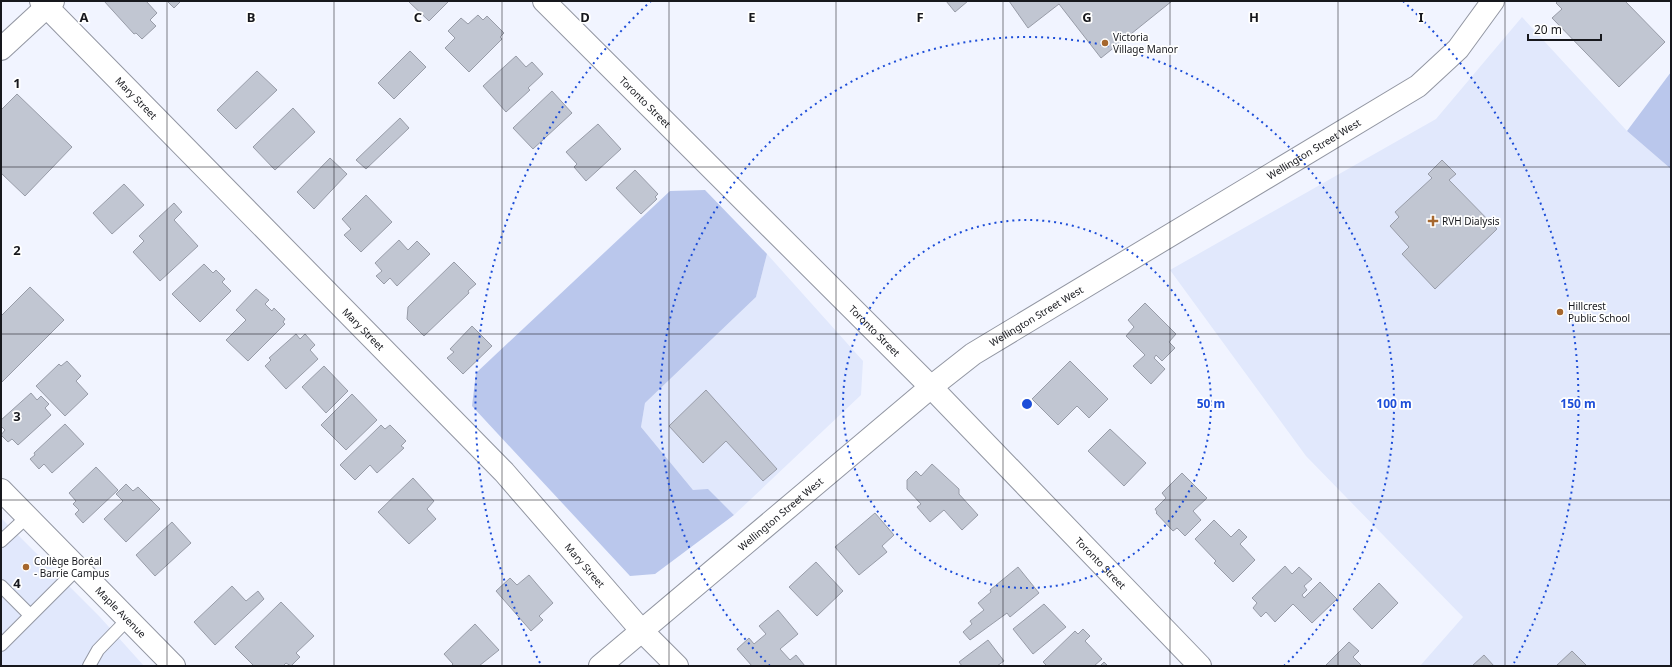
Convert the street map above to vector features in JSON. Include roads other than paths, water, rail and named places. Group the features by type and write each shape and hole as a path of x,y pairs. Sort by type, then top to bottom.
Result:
{"street":[{"name":"Toronto Street","path":"544,1 931,387 1200,666"},
{"name":"Wellington Street West","path":"600,666 931,387 973,354 1418,86 1458,49 1493,1"},
{"path":"1,49 47,3"},
{"name":"Mary Street","path":"47,3 504,472 641,630 677,666"},
{"name":"Maple Avenue","path":"1,490 174,666"}],"lane":[{"path":"1,541 27,517"},
{"path":"1,644 78,568"},
{"path":"1,586 30,615"},
{"path":"89,666 98,650 128,619"}],"place":[{"name":"Victoria Village Manor","path":"1105,43"},
{"name":"RVH Dialysis","path":"1433,221"},
{"name":"Hillcrest Public School","path":"1560,312"},
{"name":"Collège Boréal - Barrie Campus","path":"26,567"}]}
